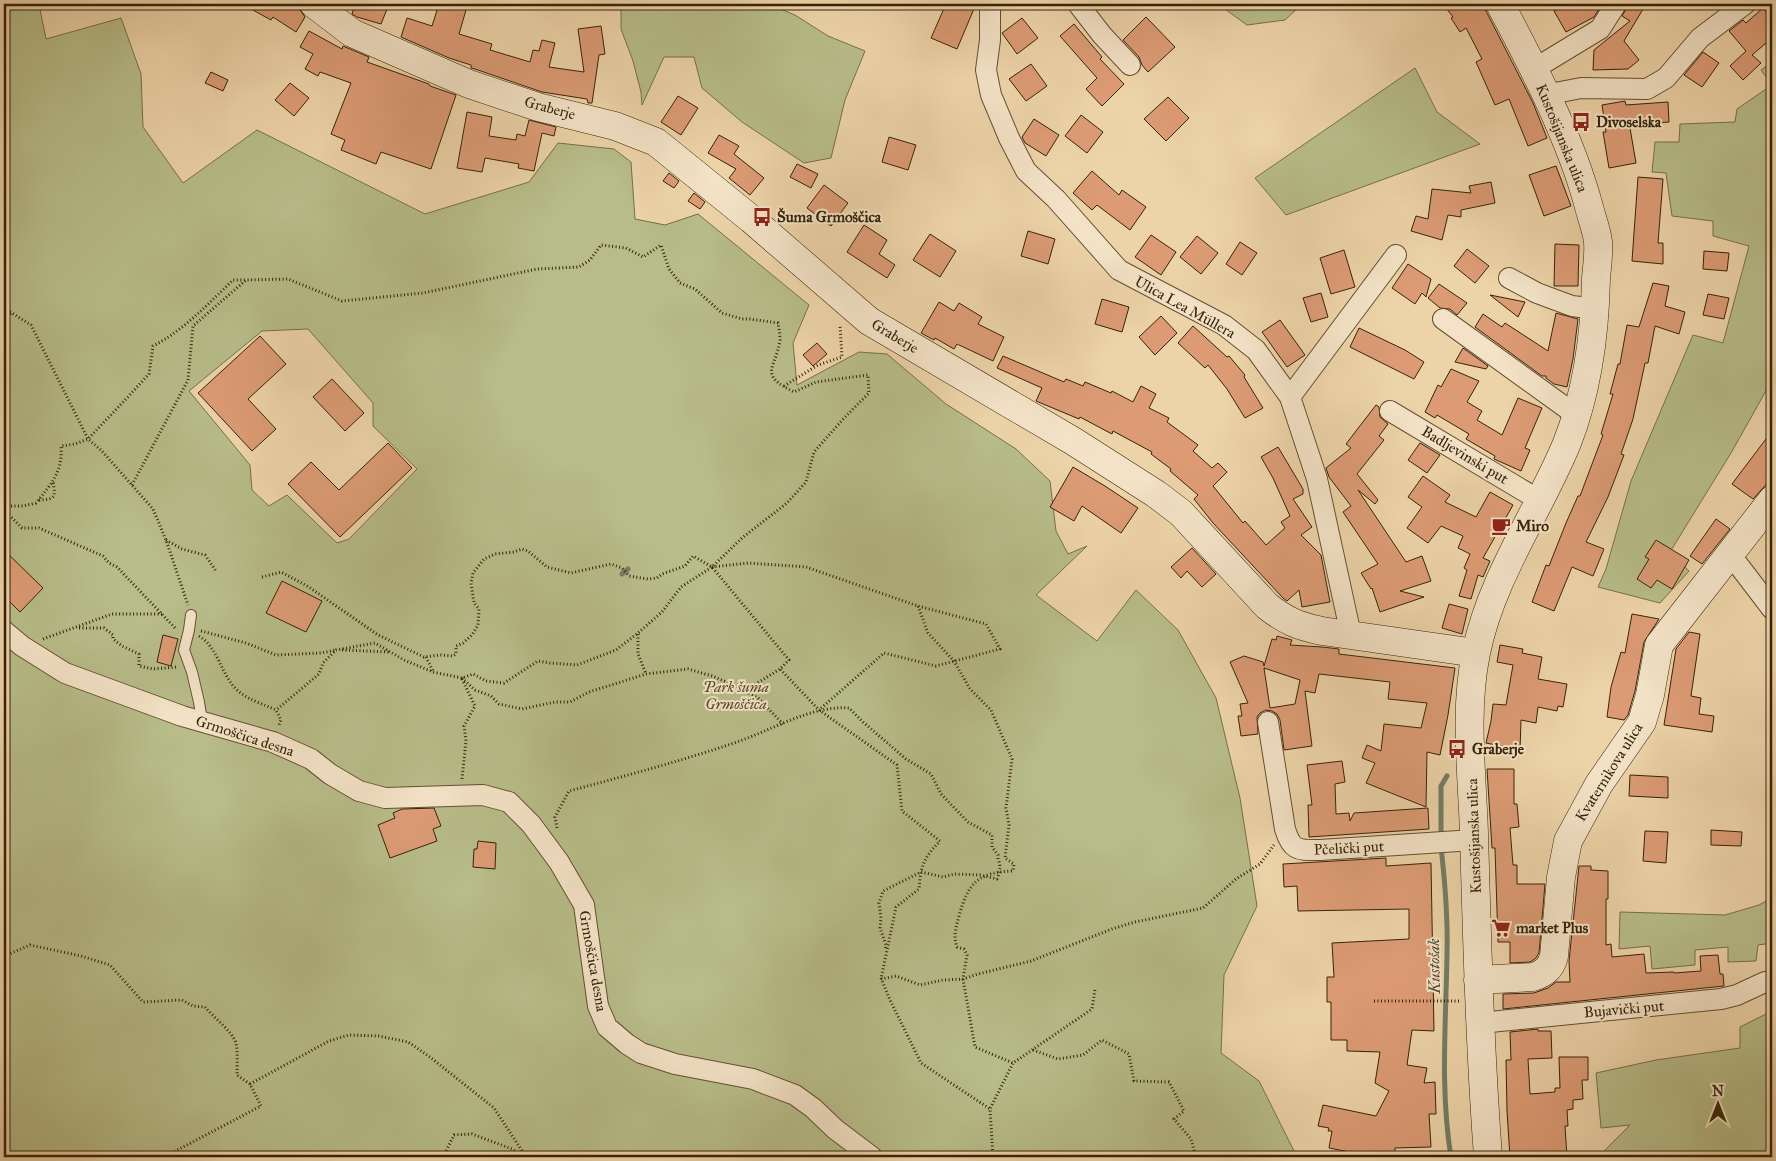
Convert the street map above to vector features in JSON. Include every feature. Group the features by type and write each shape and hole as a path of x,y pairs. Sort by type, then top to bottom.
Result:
{"street":[{"name":"Graberje","path":"314,4 352,34 469,84 538,106 615,126 656,142 751,219 869,321 1073,441 1156,494 1180,513 1267,606 1283,619 1300,627 1476,653"},
{"name":"Ulica Lea Müllera","path":"990,4 990,40 986,70 991,95 1009,138 1026,171 1056,198 1119,270 1224,325 1256,350 1290,397 1317,479 1351,635"},
{"path":"1078,4 1102,35 1130,65"},
{"name":"Kustošijanska ulica","path":"1488,1157 1478,980 1462,841 1476,653 1490,606 1567,443 1576,415 1590,360 1596,309 1598,242 1582,182 1534,70 1500,4"},
{"path":"1534,70 1600,29 1616,4"},
{"path":"1545,95 1581,88 1647,89 1666,78 1700,38 1745,4"},
{"path":"1290,397 1396,255"},
{"path":"1509,278 1537,293 1572,306 1596,309"},
{"path":"1443,319 1576,415"},
{"name":"Badljevinski put","path":"1390,410 1539,500"},
{"name":"Kvaternikova ulica","path":"1478,980 1534,977 1550,968 1554,950 1560,877 1568,841 1599,784 1642,722 1650,695 1659,644 1772,500"},
{"path":"1730,554 1772,609"},
{"name":"Grmoščica desna","path":"4,630 22,646 65,673 142,702 273,742 311,759 330,774 359,792 385,798 461,794 483,795 509,802 531,824 558,862 584,905 598,1006 607,1027 641,1053 675,1064 753,1079 794,1095 813,1108 835,1129 872,1157"},
{"name":"Pčelički put","path":"1268,722 1285,829 1289,842 1299,850 1462,841"},
{"name":"Bujavički put","path":"1480,1023 1721,999 1737,995 1765,982"}],"lane":[{"path":"191,615 190,628 184,650 190,666 202,721"}],"path":[{"path":"4,506 23,506 36,503 53,481 62,458 61,446 75,444 88,438 149,374 153,346 188,322 233,280 288,279 342,301 423,293 537,269 579,267 590,260 601,245 626,248 643,257 661,245 669,269 680,283 696,289 722,313 742,319 750,318 778,323 780,339 770,370 774,381 794,392 816,382 868,375 869,393 814,452 806,482 787,502 742,538 712,567 681,587 662,612 616,650 577,665 550,664 538,661 504,683 486,681 473,674 462,678"},
{"path":"132,485 188,380 193,326 246,280"},
{"path":"4,308 31,325 88,438 153,509 166,540 191,615"},
{"path":"4,318 12,313"},
{"path":"784,387 818,365 842,357 840,318"},
{"path":"38,500 51,500 54,497 53,481"},
{"path":"4,510 22,528 39,528 103,556 109,563 117,566 172,625"},
{"path":"166,540 182,549 205,555 216,571"},
{"path":"262,577 281,572 308,587 378,636 425,657 452,656 456,654 456,646 472,635 478,625 479,608 474,602 472,594 471,583 473,573 484,559 495,554 522,549 528,551 547,567 571,573 611,564 622,568 629,576 648,580 685,566 693,556 712,567 789,660 780,669 746,690"},
{"path":"712,567 748,563 806,566 918,606 986,624 1000,649 936,666 884,653 819,710"},
{"path":"918,606 928,633 954,661 970,689 991,710 1012,759 1006,808 1009,825 1005,858 1014,864 1014,871 1000,872"},
{"path":"22,646 112,614 162,614"},
{"path":"75,628 104,628 122,646 139,654 139,666 153,669 190,666"},
{"path":"190,628 208,641 221,668 236,689 245,697 276,710 320,674 322,663 336,650 391,652"},
{"path":"190,628 246,643 276,655 321,653 375,643 417,667 462,678 475,690 491,696 499,704 522,709 555,702 570,702 589,692 646,674 688,669 712,676 746,690 758,698 783,724"},
{"path":"638,633 638,654 646,674"},
{"path":"375,643 378,636"},
{"path":"425,657 433,672"},
{"path":"780,669 819,710 898,764 902,811 940,841 926,856 921,872 919,889 896,907 881,979"},
{"path":"461,794 466,742 464,726 475,706 462,678"},
{"path":"558,834 555,817 569,792 657,768 739,742 819,710 835,707 849,708 862,722 906,759 931,774 941,794 968,822 992,835 992,847 998,855 1000,863 1000,872 997,879 954,874 943,877 921,872 883,891 879,903 880,928 886,945 881,979 921,1062 990,1109"},
{"path":"881,979 896,976 920,985 943,980 963,979 1031,961 1112,929 1135,922 1203,908 1236,879 1260,864 1285,829"},
{"path":"984,876 969,889 964,897 954,940 957,947 964,949 967,955 963,979 975,1047 1013,1063"},
{"path":"4,956 30,945 81,956 110,965 143,1002 182,1000 192,1006 205,1007 228,1031 236,1043 238,1075 250,1084 262,1106 164,1157"},
{"path":"993,1157 990,1109 1013,1063 1092,1009 1095,989"},
{"path":"1374,1001 1457,1001"},
{"path":"250,1084 329,1041 349,1035 379,1036 408,1042 494,1108 524,1157"},
{"path":"1033,1050 1058,1059 1083,1055 1102,1040 1129,1054 1134,1081 1169,1082 1184,1111 1174,1119 1191,1139 1196,1157"},
{"path":"443,1157 454,1135 472,1134 512,1149 524,1157"}],"green space":[{"name":"Park šuma Grmoščica","path":"4,4 39,4 46,39 121,18 141,74 143,127 183,183 257,130 425,214 529,182 558,143 614,149 631,162 635,219 665,225 698,214 809,305 793,343 797,385 859,352 887,354 946,404 1016,449 1050,481 1056,531 1068,554 1087,546 1036,595 1097,641 1136,590 1178,630 1216,698 1240,798 1257,906 1224,975 1221,1053 1259,1081 1297,1157 4,1157","holes":["308,329 373,403 373,426 417,469 349,539 337,543 287,495 269,506 252,490 250,465 189,391 262,331"]},
{"path":"621,4 768,4 795,15 828,36 865,51 845,100 831,158 804,163 742,122 702,88 694,57 664,57 642,105 641,92 633,61 621,29"},
{"path":"1218,4 1302,4 1285,20 1247,25"},
{"path":"1772,62 1772,85 1761,70"},
{"path":"1415,68 1437,112 1480,144 1286,215 1255,178"},
{"path":"1772,85 1772,380 1731,453 1670,552 1689,571 1660,603 1598,587 1606,569 1631,481 1693,335 1723,343 1749,246 1713,236 1713,221 1672,216 1666,173 1652,172 1655,142 1679,142 1680,124 1735,122 1737,109"},
{"path":"1772,898 1772,943 1758,945 1756,961 1728,962 1728,947 1695,950 1695,965 1652,969 1650,946 1619,949 1620,912 1725,915 1759,905"},
{"path":"1772,1007 1772,1157 1598,1157 1630,1125 1601,1128 1596,1073 1656,1060 1740,1048 1740,1027 1770,1012"}],"building":[{"path":"242,4 296,4 305,17 296,32 273,17 271,20"},
{"path":"355,4 389,4 381,24 352,14"},
{"path":"439,4 466,10 459,34 492,44 490,50 530,62 533,50 539,51 542,40 555,43 549,67 584,72 578,29 601,26 605,54 599,55 592,103 588,103 587,99 542,92 471,68 471,65 449,58 401,37 407,18 432,26"},
{"path":"946,4 976,4 957,49 931,38"},
{"path":"1443,4 1484,4 1533,103 1547,138 1528,146 1509,99 1495,105 1476,62 1482,59 1466,28 1460,32 1451,18 1453,17"},
{"path":"1568,4 1602,4 1594,17 1566,32 1554,11"},
{"path":"1629,4 1646,4 1624,41 1639,60 1628,69 1593,70 1594,50 1630,21 1622,16"},
{"path":"1763,8 1772,19 1772,38 1752,55 1761,63 1743,80 1730,66 1746,51 1729,31 1743,20 1746,23"},
{"path":"1146,17 1175,47 1148,72 1142,65 1139,57 1123,40"},
{"path":"1022,18 1038,38 1017,54 1002,33"},
{"path":"1074,24 1102,57 1100,59 1124,84 1102,106 1086,89 1097,78 1060,36"},
{"path":"309,31 342,49 343,46 369,57 367,62 456,95 431,169 381,152 376,164 341,150 345,140 331,134 351,83 320,72 318,76 305,69 313,54 300,47"},
{"path":"1703,52 1719,63 1702,87 1684,75"},
{"path":"1031,64 1047,86 1026,101 1009,79"},
{"path":"211,72 228,80 223,91 205,83"},
{"path":"290,83 309,98 294,116 275,100"},
{"path":"678,96 698,108 681,135 661,122"},
{"path":"1168,97 1189,118 1166,141 1144,119"},
{"path":"1625,101 1626,105 1668,102 1669,122 1641,124 1641,126 1630,128 1636,163 1609,168 1603,132 1606,132 1602,105"},
{"path":"467,112 492,117 489,136 516,140 517,134 525,136 529,120 556,127 554,136 542,133 534,171 518,168 519,164 485,158 482,172 457,168"},
{"path":"1081,115 1103,132 1087,153 1065,136"},
{"path":"1034,119 1059,135 1046,156 1025,143 1022,137"},
{"path":"719,135 739,146 734,154 764,178 750,195 729,178 736,169 708,153"},
{"path":"889,137 916,145 908,170 882,162"},
{"path":"797,164 818,174 811,188 790,177"},
{"path":"1556,166 1571,206 1544,216 1529,175"},
{"path":"1092,171 1119,195 1122,190 1146,207 1130,230 1097,205 1092,210 1073,193"},
{"path":"669,173 679,181 674,188 663,181"},
{"path":"1638,177 1663,179 1658,243 1663,243 1663,264 1632,261"},
{"path":"1491,182 1495,203 1461,210 1461,217 1448,215 1442,240 1411,231 1416,216 1428,219 1432,189 1471,193 1469,186"},
{"path":"824,185 848,203 831,226 807,208"},
{"path":"694,193 705,202 700,209 688,201"},
{"path":"864,225 887,240 879,254 895,265 887,278 847,252"},
{"path":"1028,231 1055,239 1048,264 1021,256"},
{"path":"930,234 956,251 940,277 913,260"},
{"path":"1151,235 1176,252 1161,275 1135,257"},
{"path":"1197,236 1218,253 1201,274 1180,257"},
{"path":"1240,242 1257,253 1242,275 1226,264"},
{"path":"1555,244 1579,245 1578,286 1554,286"},
{"path":"1467,249 1489,266 1475,283 1454,266"},
{"path":"1344,250 1355,287 1331,294 1320,258"},
{"path":"1704,251 1729,253 1727,271 1703,269"},
{"path":"1408,264 1431,279 1426,297 1422,293 1415,304 1392,288"},
{"path":"1653,283 1669,286 1665,306 1685,312 1679,334 1655,326 1648,363 1645,363 1633,419 1621,454 1624,455 1608,497 1586,542 1604,549 1593,576 1572,567 1554,611 1532,602 1546,565 1549,566 1566,523 1578,496 1580,496 1603,435 1601,434 1613,394 1610,394 1618,364 1620,364 1627,325 1639,327"},
{"path":"1439,284 1467,303 1457,315 1450,309 1440,308 1428,298"},
{"path":"1321,293 1328,317 1311,322 1303,298"},
{"path":"1708,294 1729,298 1724,319 1703,315"},
{"path":"1490,295 1525,302 1518,317"},
{"path":"1102,299 1129,307 1122,332 1095,324"},
{"path":"939,302 954,311 959,303 982,317 978,324 1004,337 993,361 957,344 954,349 935,338 934,340 921,333"},
{"path":"1556,313 1578,319 1567,387 1554,384 1546,376 1542,376 1475,327 1483,314 1502,327 1505,323 1548,351"},
{"path":"1161,316 1177,333 1155,355 1139,337"},
{"path":"1280,320 1305,355 1287,367 1262,332"},
{"path":"1193,326 1227,357 1229,356 1245,375 1244,377 1263,408 1245,418 1227,389 1208,365 1205,368 1178,343"},
{"path":"1359,328 1405,350 1424,362 1414,379 1350,347"},
{"path":"260,336 286,364 248,399 276,429 252,451 198,393"},
{"path":"817,343 827,354 813,366 803,355"},
{"path":"1463,348 1488,366 1486,369 1455,362"},
{"path":"1003,356 1064,382 1066,379 1083,386 1085,382 1111,393 1112,391 1133,402 1141,386 1156,394 1149,408 1169,418 1167,422 1198,445 1193,451 1212,468 1218,463 1227,472 1213,486 1243,523 1245,521 1266,545 1285,528 1281,522 1290,516 1273,478 1261,457 1278,447 1303,489 1303,494 1293,499 1312,527 1301,535 1321,555 1330,602 1302,607 1299,590 1287,601 1283,598 1213,523 1194,499 1198,495 1170,471 1171,469 1151,454 1152,452 1113,431 1112,434 1080,417 1079,419 1036,401 1042,388 997,368"},
{"path":"1451,369 1479,381 1467,402 1482,411 1477,420 1502,435 1518,398 1542,408 1525,448 1530,450 1521,471 1494,459 1495,456 1466,439 1469,434 1437,415 1435,418 1425,412 1438,385 1441,387"},
{"path":"332,379 364,413 345,431 313,397"},
{"path":"1376,405 1379,407 1380,417 1388,424 1379,436 1384,440 1357,474 1378,500 1375,504 1358,490 1406,562 1422,556 1431,581 1400,591 1424,597 1380,612 1372,588 1361,573 1378,564 1343,512 1351,506 1329,477 1326,468 1351,448 1346,444"},
{"path":"1772,431 1772,478 1753,499 1732,484"},
{"path":"388,443 412,468 340,537 288,484 311,462 339,490"},
{"path":"1420,443 1440,455 1427,473 1408,460"},
{"path":"1073,467 1138,508 1121,533 1082,506 1074,521 1050,507"},
{"path":"1423,476 1450,495 1445,502 1476,517 1490,492 1513,505 1483,558 1490,561 1483,577 1478,575 1471,599 1459,596 1467,570 1464,568 1470,554 1458,548 1463,536 1441,526 1428,543 1407,528 1422,507 1408,497"},
{"path":"1716,519 1730,529 1702,564 1690,556"},
{"path":"1656,540 1689,560 1672,589 1657,580 1651,588 1637,579 1649,559 1645,557"},
{"path":"1192,548 1216,574 1202,587 1187,571 1181,578 1171,567"},
{"path":"4,550 43,588 20,612 4,596"},
{"path":"282,581 322,601 306,632 266,613"},
{"path":"1449,604 1468,609 1462,634 1442,628"},
{"path":"1632,614 1659,619 1644,642 1635,691 1628,715 1624,720 1607,717 1611,687 1621,652 1625,653"},
{"path":"1689,632 1700,634 1691,696 1701,698 1699,714 1714,716 1712,732 1664,725 1676,649"},
{"path":"163,635 178,639 171,666 157,662"},
{"path":"1277,636 1292,640 1290,645 1339,649 1339,654 1455,668 1440,755 1427,752 1426,807 1366,783 1375,763 1362,758 1367,745 1381,751 1384,724 1421,728 1427,703 1388,699 1390,682 1319,674 1315,693 1305,691 1312,746 1284,750 1280,720 1277,714 1266,710 1257,717 1258,734 1241,736 1238,716 1242,716 1240,704 1248,703 1230,662 1244,656 1263,662 1264,666 1272,639 1276,640","holes":["1264,668 1300,680 1295,704 1270,708"]},
{"path":"1500,645 1523,649 1522,653 1542,657 1538,679 1567,684 1563,707 1558,706 1557,711 1538,707 1536,723 1521,720 1520,750 1486,743 1493,704 1506,705 1513,665 1497,662"},
{"path":"1342,761 1345,782 1335,784 1336,814 1349,813 1350,821 1354,813 1428,808 1429,829 1309,837 1308,805 1312,805 1307,765"},
{"path":"1487,769 1514,769 1514,804 1517,804 1519,827 1510,828 1513,865 1517,865 1517,884 1545,884 1539,953 1530,962 1510,963 1510,942 1498,942 1495,848 1492,848"},
{"path":"1630,775 1668,777 1668,798 1629,796"},
{"path":"434,808 441,826 433,829 437,841 390,858 378,825 395,818 393,813 402,809"},
{"path":"1711,830 1742,832 1741,846 1711,845"},
{"path":"1645,831 1668,832 1666,863 1643,861"},
{"path":"478,841 496,843 495,869 473,867 474,849 477,849"},
{"path":"1386,858 1386,866 1431,863 1434,1031 1412,1030 1407,1065 1427,1068 1424,1083 1435,1082 1436,1114 1429,1114 1431,1147 1395,1148 1395,1157 1365,1157 1365,1155 1329,1148 1332,1131 1328,1131 1329,1128 1318,1126 1323,1105 1376,1116 1389,1091 1375,1083 1380,1052 1347,1051 1347,1040 1331,1040 1331,1002 1327,1002 1327,977 1334,977 1332,943 1409,939 1409,909 1298,911 1297,886 1284,887 1283,864"},
{"path":"1579,866 1591,866 1591,870 1608,871 1606,945 1611,944 1612,957 1644,954 1646,973 1674,973 1701,971 1700,956 1718,955 1720,974 1723,974 1724,986 1503,1009 1503,994 1534,993 1548,988 1556,982 1570,982 1569,961"},
{"path":"1538,1029 1538,1031 1551,1031 1552,1058 1528,1059 1530,1094 1555,1092 1555,1088 1560,1088 1559,1057 1588,1057 1588,1080 1582,1080 1583,1099 1573,1100 1573,1109 1567,1110 1568,1126 1565,1126 1567,1157 1510,1157 1506,1060 1511,1060 1510,1032"}],"waterway":[{"path":"622,574 628,569"},
{"name":"Kustošak","path":"1441,838 1441,786 1447,776"},
{"name":"Kustošak","path":"1441,847 1447,927 1444,1056 1446,1107 1451,1157"}],"place":[{"name":"Divoselska","path":"1581,122"},
{"name":"Šuma Grmoščica","path":"762,217"},
{"name":"Miro","path":"1501,526"},
{"name":"Graberje","path":"1457,749"},
{"name":"market Plus","path":"1501,928"}]}
